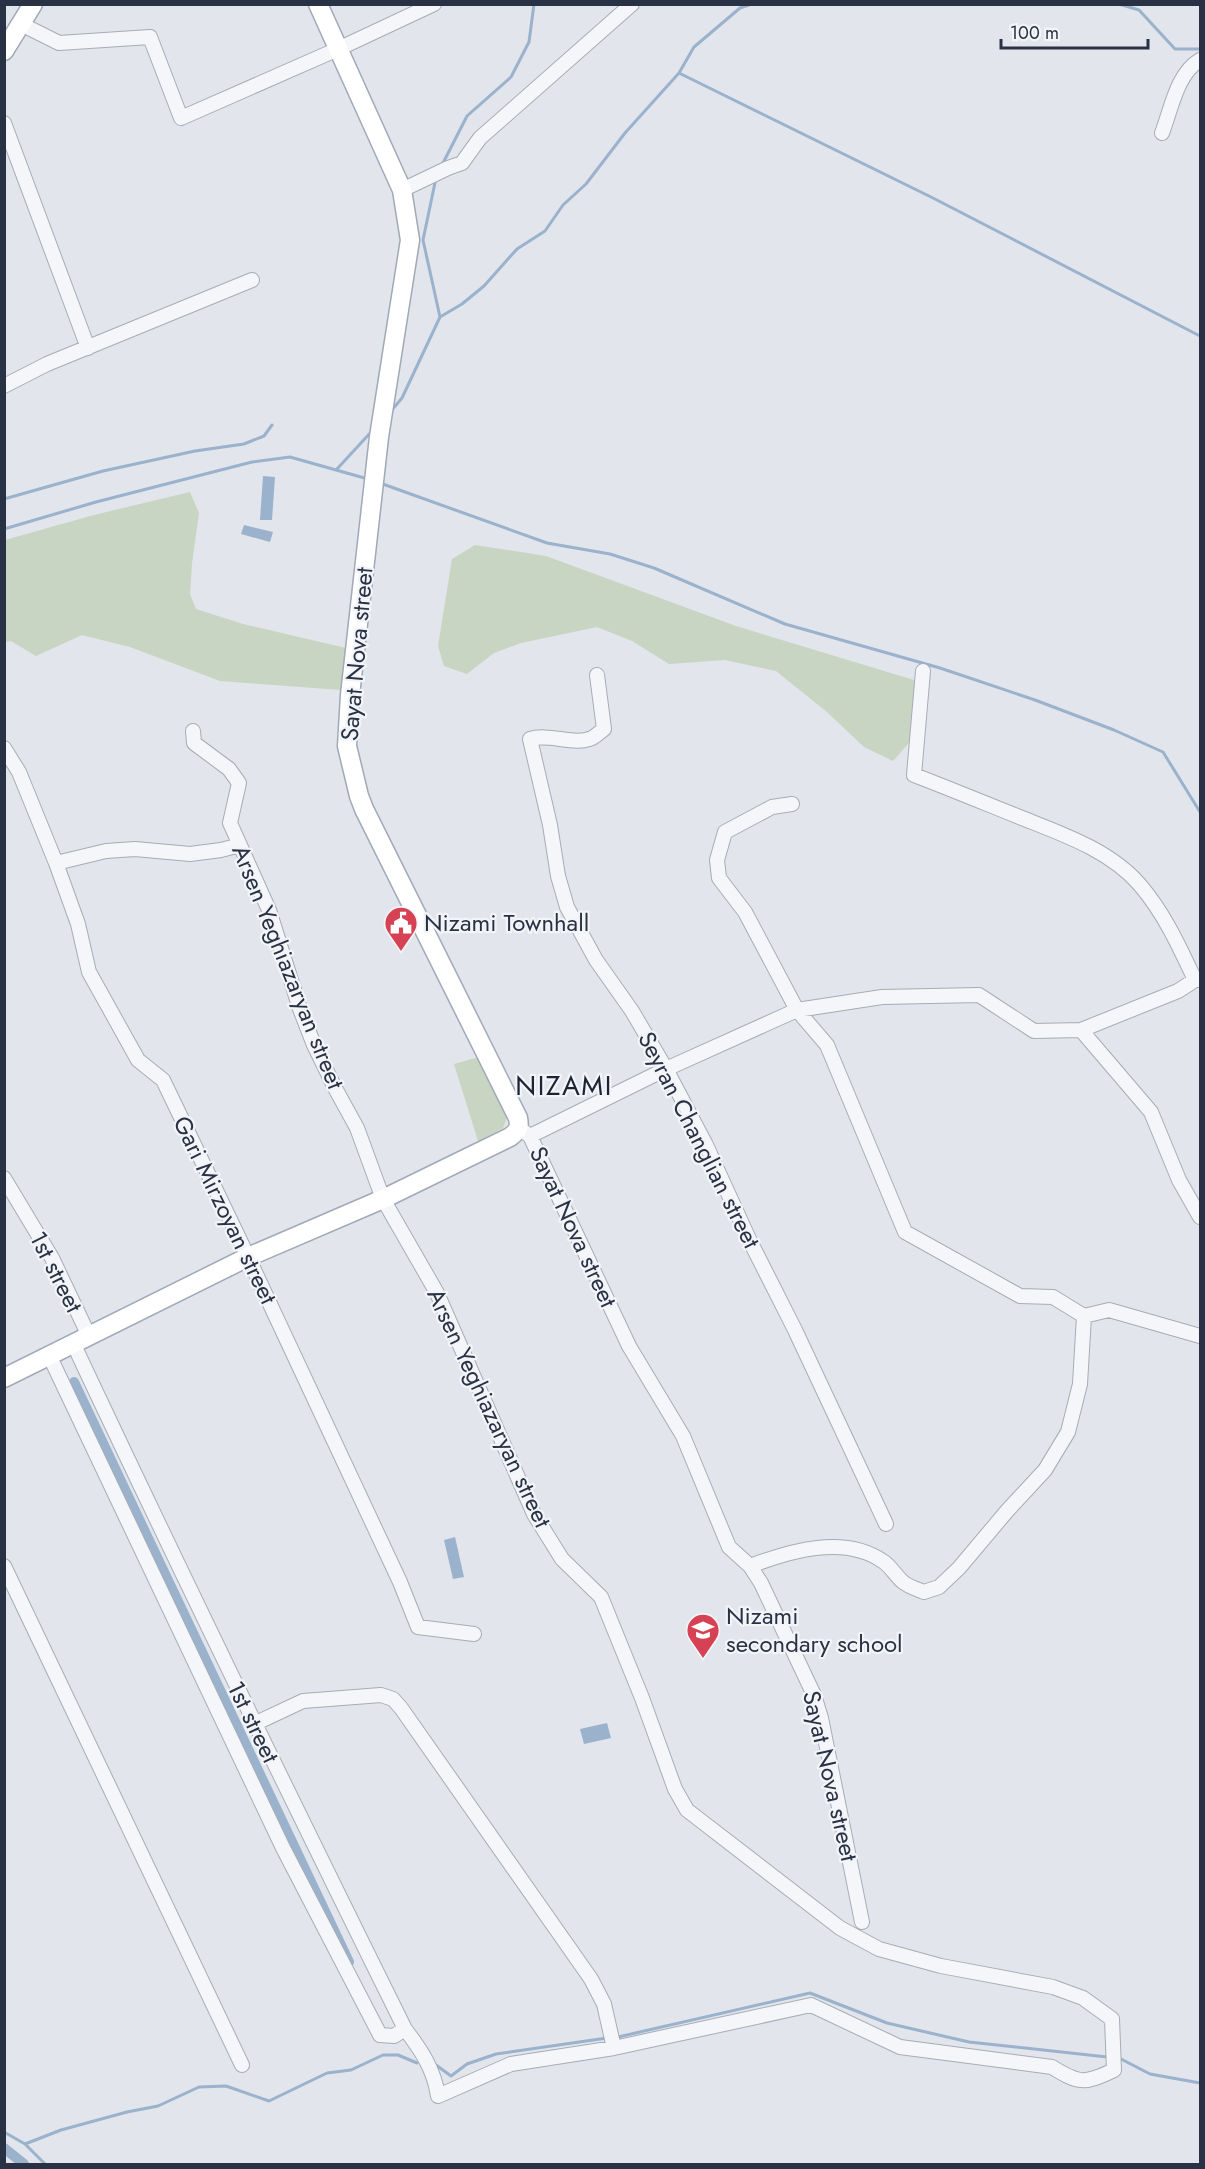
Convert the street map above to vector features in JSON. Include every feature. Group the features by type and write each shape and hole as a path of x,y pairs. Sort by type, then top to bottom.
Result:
{"main road":[{"path":"4,51 33,4"},
{"name":"Sayat Nova street","path":"318,4 402,190 410,240 379,437 350,695 347,746 364,809 524,1133"},
{"path":"4,1378 248,1257 383,1199 510,1137 524,1133"}],"street":[{"path":"21,24 59,42 150,37 181,118 434,4"},
{"path":"402,190 462,163 480,138 632,4"},
{"path":"1162,133 1181,82 1193,64 1200,60"},
{"path":"4,123 88,348"},
{"path":"4,386 47,364 252,280"},
{"path":"524,1133 797,1010 882,997 978,995 1034,1031 1081,1030 1178,991 1198,980 1159,910 1138,883 1112,860 1075,839 914,775 923,671"},
{"name":"Seyran Changlian street","path":"597,675 604,729 591,739 560,740 540,736 530,739 550,825 558,876 567,907 596,960 632,1011 666,1069 706,1145 886,1524"},
{"name":"Arsen Yeghiazaryan street","path":"193,731 194,743 229,769 239,783 230,823 269,910 307,1027 334,1088 357,1128 383,1199 437,1293 534,1514 562,1559 601,1597 642,1698 675,1790 687,1810 840,1928 879,1949 941,1966 1053,1987 1083,1998 1112,2019 1114,2070 1094,2079 1073,2080 1052,2067 900,2047 811,2005 614,2048"},
{"name":"Gari Mirzoyan street","path":"4,748 19,772 56,863 78,924 89,972 138,1060 162,1080 248,1257 400,1582 418,1627 474,1634"},
{"path":"792,804 772,807 725,832 717,860 719,878 745,912 797,1010 827,1045 905,1232 1020,1296 1053,1297 1084,1316 1109,1310 1200,1336"},
{"path":"56,863 106,850 135,849 190,854 240,845"},
{"path":"1081,1030 1152,1112 1179,1180 1200,1217"},
{"name":"Sayat Nova street","path":"524,1133 629,1346 683,1436 729,1548 750,1566 761,1583 814,1695 821,1718 862,1922"},
{"name":"1st street","path":"4,1178 52,1258 81,1340 190,1593 405,2029 425,2056 435,2080 438,2096 511,2064 614,2048"},
{"path":"750,1566 780,1555 836,1546 867,1552 885,1563 905,1584 924,1592 939,1587 959,1568 1045,1470 1068,1432 1080,1384 1084,1316"},
{"path":"49,1355 169,1603 283,1848 380,2035 394,2036 405,2029"},
{"path":"4,1566 242,2065"},
{"path":"169,1603 190,1593"},
{"path":"254,1724 303,1701 381,1695 393,1699 408,1717 591,1979 604,2004 614,2048"}],"green space":[{"path":"190,492 199,513 190,594 196,609 243,624 346,648 341,690 220,681 130,647 82,635 36,656 11,641 5,642 5,540 94,515"},
{"path":"475,545 546,556 736,626 914,680 914,737 893,761 864,747 827,712 776,671 725,660 669,664 632,641 597,627 521,643 494,653 467,674 444,666 438,646 452,559"},
{"path":"479,1057 506,1111 507,1118 503,1128 478,1141 454,1064"}],"water":[{"path":"263,476 275,477 272,520 260,520"},
{"path":"244,525 273,532 270,542 241,534"},
{"path":"455,1537 464,1577 453,1579 444,1540"},
{"path":"607,1723 611,1738 584,1744 580,1729"}],"waterway":[{"path":"441,167 467,116 511,77 529,42 534,4"},
{"path":"440,317 462,304 484,286 517,249 545,231 563,205 586,184 625,133 679,73 694,47 740,8 752,4"},
{"path":"1119,4 1139,10 1175,49 1200,49"},
{"path":"679,73 933,198 1200,336"},
{"path":"391,411 402,398 440,317 423,240 436,178"},
{"path":"4,499 103,471 195,451 244,444 264,436 272,425"},
{"path":"337,469 372,431"},
{"path":"4,529 96,502 252,462 290,457 368,479"},
{"path":"380,483 547,543 610,554 654,568 785,624 940,668 1114,730 1163,752 1200,812"},
{"path":"74,1382 349,1962"},
{"path":"618,2037 810,1993 887,2023 969,2042 1107,2057"},
{"path":"436,2065 451,2076 467,2064 496,2054 607,2038"},
{"path":"25,2144 61,2130 158,2106 199,2087 226,2086 269,2101 327,2073 351,2070 383,2055 398,2055 417,2063"},
{"path":"1121,2059 1150,2074 1200,2083"},
{"path":"4,2132 25,2144 45,2164"},
{"path":"4,2148 24,2164"}],"place":[{"name":"Nizami Townhall","path":"401,952"},
{"name":"Nizami secondary school","path":"703,1659"}],"district":[{"name":"NIZAMI","path":"564,1086"}]}
